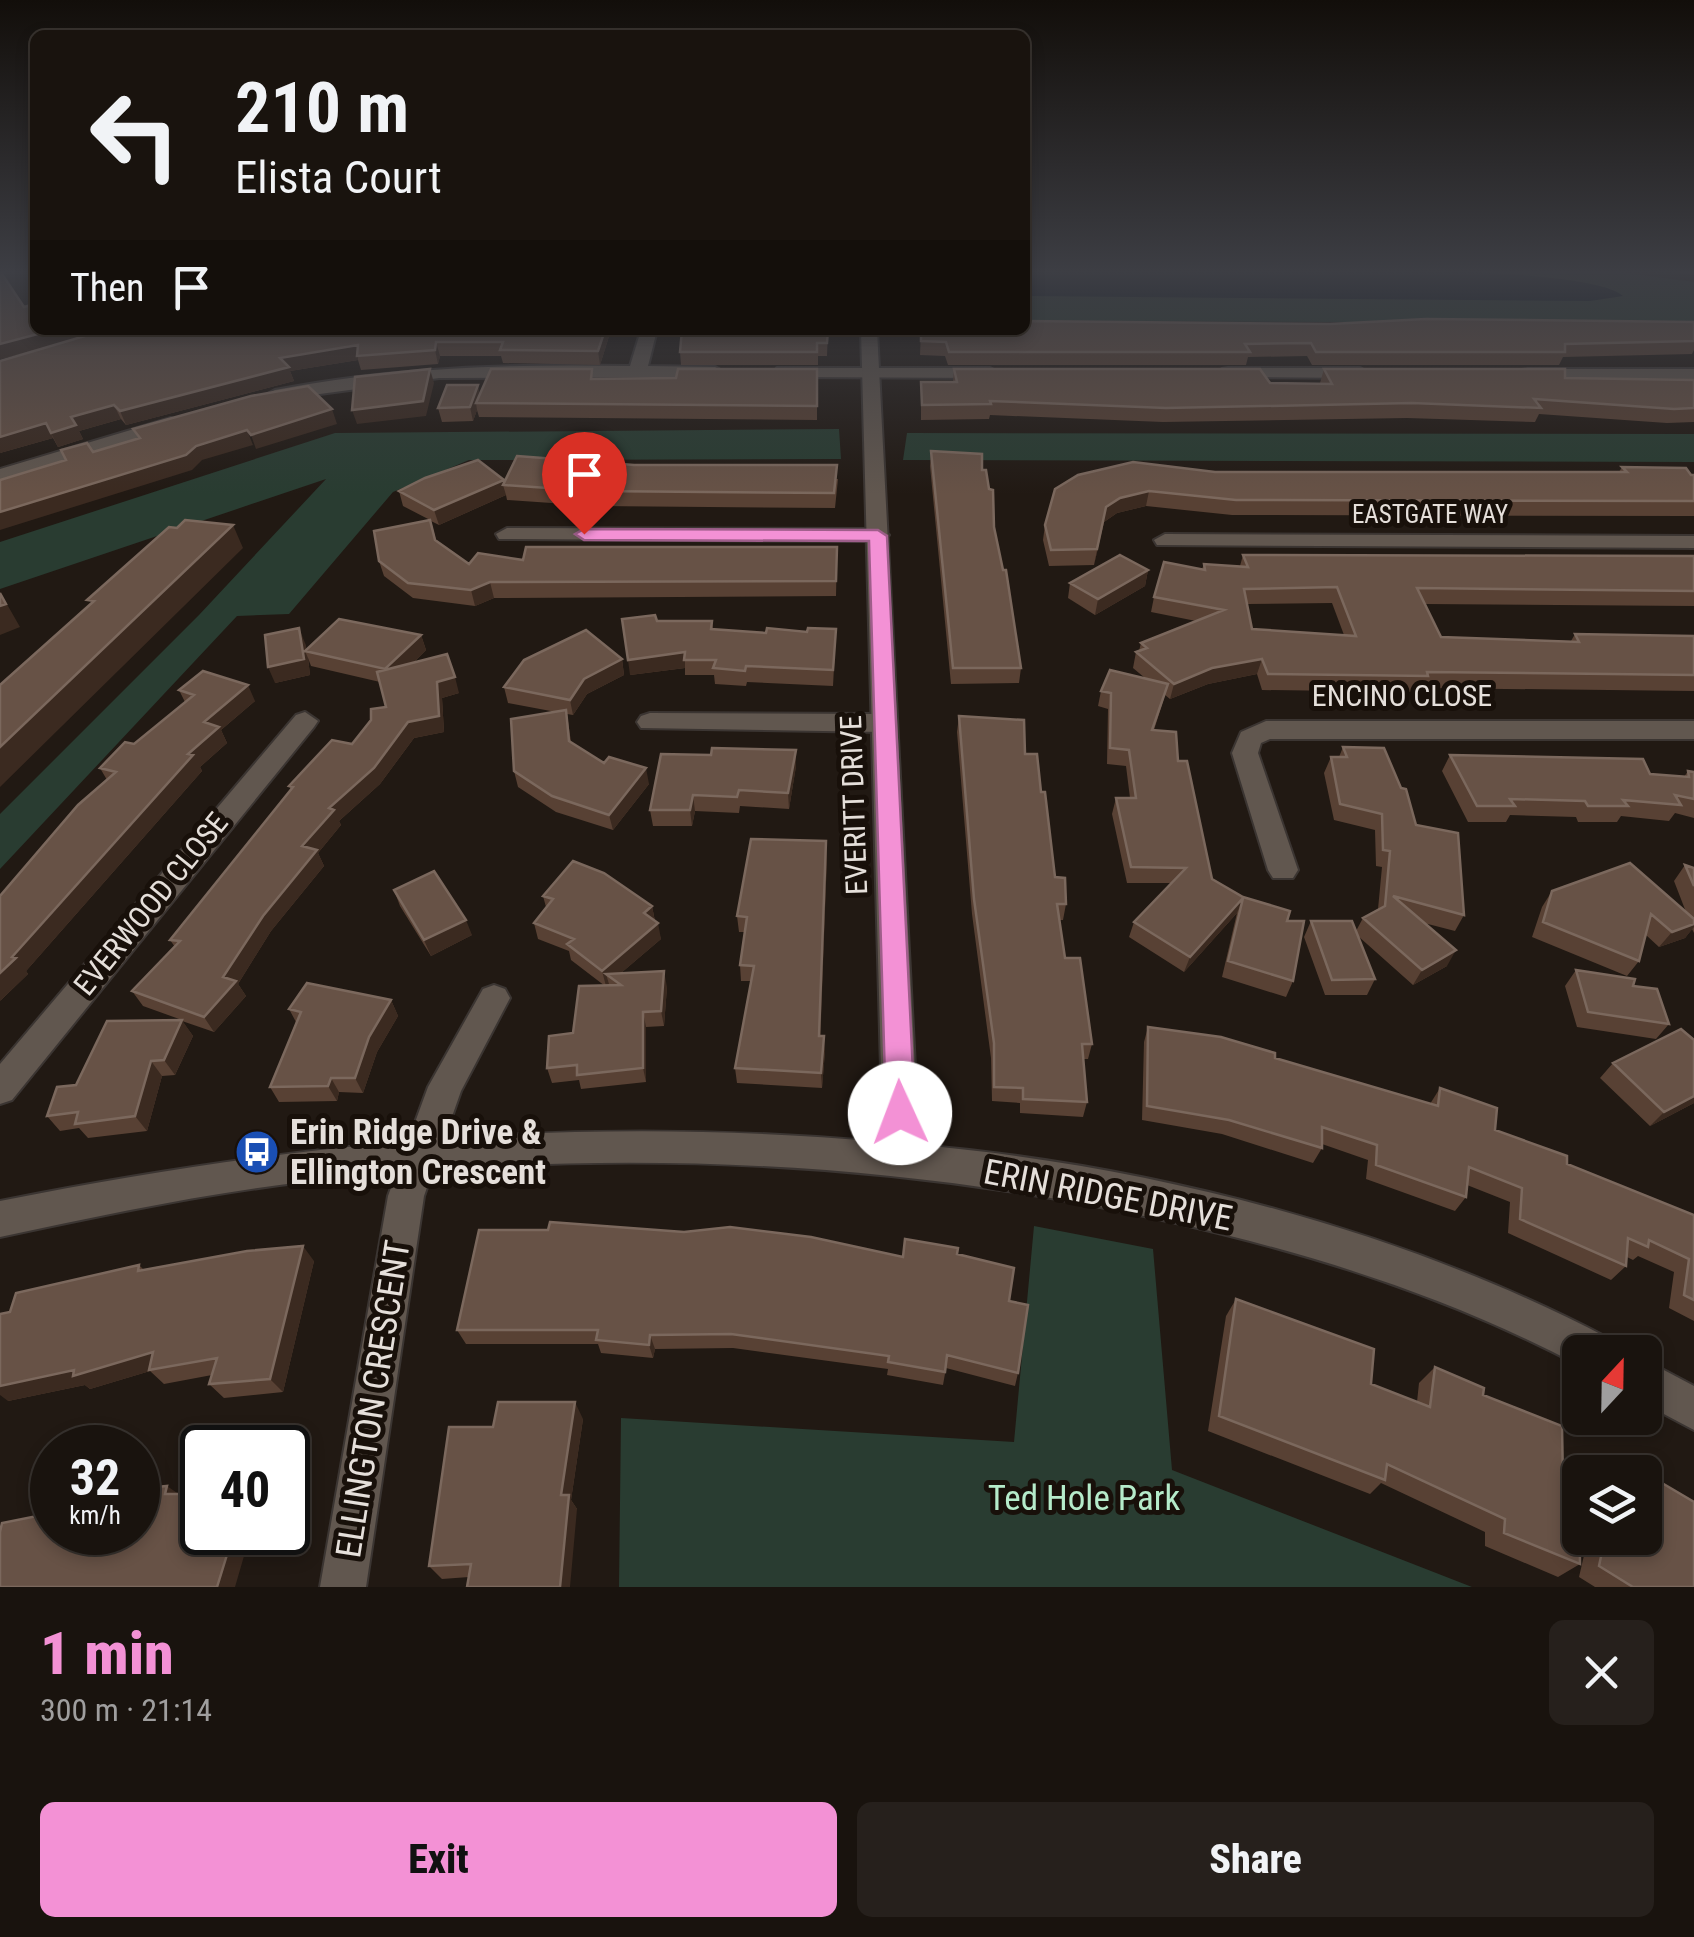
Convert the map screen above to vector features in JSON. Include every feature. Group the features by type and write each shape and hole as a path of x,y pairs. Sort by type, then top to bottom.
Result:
{"street":[{"path":"638,372 645,345"},
{"name":"EVERITT DRIVE","path":"870,345 902,1160"},
{"path":"253,400 343,381 408,374 733,372"},
{"path":"772,372 1011,373"},
{"path":"1206,373 1382,374"},
{"path":"1499,374 1694,374"},
{"path":"0,475 188,418"},
{"path":"507,534 878,536"},
{"name":"EASTGATE WAY","path":"1165,540 1694,542"},
{"name":"EVERWOOD CLOSE","path":"0,1090 305,721"},
{"path":"650,722 883,723"},
{"name":"ENCINO CLOSE","path":"1283,870 1245,753 1250,738 1266,730 1694,730"},
{"path":"419,1153 445,1086 494,998"},
{"name":"ERIN RIDGE DRIVE","path":"0,1219 222,1179 419,1153 665,1146 902,1160 1128,1194 1315,1239 1432,1278 1562,1337"},
{"name":"ELLINGTON CRESCENT","path":"343,1587 406,1196 419,1153"},
{"path":"1662,1391 1694,1409"}],"green space":[{"path":"839,429 841,459 469,460 393,492 289,614 237,616 0,869 0,814 199,615 326,479 0,589 0,542 335,433"},
{"path":"907,433 1694,434 1694,462 903,460"},
{"name":"Ted Hole Park","path":"1034,1226 1153,1249 1172,1470 1472,1587 619,1587 621,1418 1014,1442"}],"building":[{"path":"54,345 358,345 280,358 289,367 120,411 114,405 71,417 76,425 51,433 46,423 0,437 0,361"},
{"path":"358,345 436,345 435,350 357,356"},
{"path":"502,345 600,345 598,351 500,350"},
{"path":"681,345 817,345 817,352 680,352"},
{"path":"947,345 1246,345 1250,352 949,352"},
{"path":"1312,345 1565,345 1565,352 1316,352"},
{"path":"430,369 423,401 352,410 355,377"},
{"path":"491,369 592,369 591,379 676,378 678,369 817,369 817,406 476,403"},
{"path":"954,369 1260,369 1270,383 1332,384 1324,369 1565,369 1565,378 1694,380 1694,408 1534,399 1541,408 1412,403 1166,408 990,401 991,404 922,405 921,382 957,382"},
{"path":"447,385 478,385 470,407 438,408"},
{"path":"308,386 332,409 251,435 247,430 196,446 186,455 0,512 0,480 66,460 61,450 87,443 93,452 140,438 133,429 251,396"},
{"path":"931,451 982,454 982,470 986,470 989,489 993,490 994,527 1006,570 1021,668 953,668"},
{"path":"517,456 634,465 837,465 834,493 592,491 503,485"},
{"path":"478,460 504,480 434,510 399,491 425,478"},
{"path":"1133,462 1215,472 1627,472 1622,467 1686,468 1694,475 1694,501 1236,500 1149,491 1120,498 1106,507 1097,549 1051,550 1045,525 1055,489 1078,475"},
{"path":"185,520 233,525 0,747 0,685 94,601 87,600 169,527 177,528"},
{"path":"430,520 435,540 469,564 478,553 523,560 526,547 837,547 836,581 490,582 471,590 408,583 379,561 374,531"},
{"path":"1120,555 1148,570 1098,599 1070,583"},
{"path":"1243,555 1694,556 1694,591 1417,588 1441,637 1579,642 1575,634 1694,636 1694,675 1268,674 1262,659 1212,668 1174,684 1136,652 1147,648 1141,643 1224,610 1154,597 1164,562 1205,570 1204,564 1248,567","holes":["1337,587 1356,636 1252,629 1244,589"]},
{"path":"655,615 657,621 712,621 711,629 766,633 767,628 807,632 808,628 836,629 833,670 713,668 716,660 684,660 685,652 628,660 622,619"},
{"path":"339,619 421,635 385,669 305,651"},
{"path":"299,628 304,659 268,667 265,635"},
{"path":"586,630 622,659 584,679 570,700 504,687 524,660"},
{"path":"447,654 455,677 437,682 439,716 408,722 374,768 329,808 334,810 302,846 317,850 263,916 223,977 236,981 204,1017 132,991 180,941 170,940 293,787 289,786 332,740 352,744 371,720 371,709 386,707 377,672"},
{"path":"1110,670 1168,684 1152,730 1176,732 1178,761 1187,761 1212,879 1243,897 1290,911 1287,921 1304,921 1293,981 1228,961 1243,898 1190,957 1134,922 1186,868 1131,867 1116,798 1136,798 1129,750 1110,748 1111,693 1101,691"},
{"path":"203,671 248,685 204,722 219,727 188,754 193,755 0,973 0,896 78,805 116,772 100,768 125,742 134,744 194,695 179,690"},
{"path":"566,710 569,741 604,763 609,757 646,768 609,815 552,796 514,771 511,719"},
{"path":"959,716 1024,720 1025,754 1037,754 1055,877 1065,878 1066,904 1057,904 1065,958 1080,958 1092,1044 1082,1044 1087,1102 1023,1099 1023,1088 994,1087 994,1043 974,899"},
{"path":"1343,747 1384,748 1401,788 1406,789 1416,825 1458,833 1464,915 1393,896 1456,950 1422,970 1363,918 1385,906 1390,851 1383,850 1382,814 1340,804 1331,757 1347,757"},
{"path":"712,748 796,750 788,793 739,790 737,797 693,795 690,810 650,810 661,754 711,755"},
{"path":"1450,755 1643,759 1650,774 1689,777 1688,771 1694,772 1694,799 1675,795 1681,805 1623,800 1628,806 1588,806 1585,801 1510,799 1515,806 1477,806"},
{"path":"751,839 826,841 821,1073 735,1068 754,966 740,965 747,917 737,916"},
{"path":"573,861 604,873 652,906 644,913 658,923 602,971 567,944 574,939 534,923 553,899 543,896"},
{"path":"1630,863 1694,919 1694,924 1672,932 1651,914 1639,961 1543,922 1552,891"},
{"path":"1685,865 1694,868 1694,886"},
{"path":"434,871 466,920 424,940 394,890"},
{"path":"1311,921 1352,921 1375,979 1332,980"},
{"path":"1576,970 1635,979 1633,986 1657,989 1669,1024 1588,1012"},
{"path":"664,971 661,1011 643,1012 643,1068 577,1075 577,1065 547,1068 549,1036 573,1033 579,986 621,985 606,974"},
{"path":"307,983 391,1000 369,1037 355,1078 331,1078 328,1086 270,1087 301,1012 289,1009"},
{"path":"182,1020 164,1060 151,1061 135,1116 75,1124 78,1112 47,1116 57,1087 76,1085 107,1021"},
{"path":"1148,1027 1221,1037 1275,1053 1275,1058 1438,1106 1440,1088 1497,1108 1495,1130 1567,1156 1567,1164 1694,1215 1694,1300 1684,1295 1689,1259 1649,1240 1648,1247 1628,1238 1626,1266 1520,1219 1522,1188 1469,1167 1466,1197 1376,1165 1377,1145 1322,1127 1322,1148 1229,1120 1147,1106"},
{"path":"1681,1029 1694,1040 1694,1096 1664,1112 1613,1063"},
{"path":"550,1222 684,1232 730,1227 811,1237 903,1257 905,1239 958,1248 957,1254 1014,1268 1009,1301 1028,1305 1018,1373 947,1355 945,1372 888,1362 889,1356 731,1334 650,1335 649,1345 596,1340 598,1330 457,1330 479,1230 548,1230"},
{"path":"303,1246 270,1379 209,1384 217,1358 149,1370 153,1352 73,1376 74,1370 0,1386 0,1314 10,1312 16,1293 139,1265 138,1271 247,1251"},
{"path":"1236,1299 1374,1349 1371,1384 1430,1407 1435,1367 1484,1388 1483,1395 1562,1426 1562,1555 1580,1555 1580,1564 1504,1533 1505,1519 1387,1464 1385,1480 1219,1416"},
{"path":"498,1402 575,1402 561,1495 569,1495 560,1587 467,1587 471,1564 429,1566 449,1427 493,1427"},
{"path":"1662,1483 1694,1502 1694,1587 1633,1587 1599,1566 1601,1555 1662,1555"},
{"path":"167,1486 165,1494 180,1494 180,1555 227,1555 217,1587 0,1587 2,1523 30,1517 30,1555 160,1555 160,1487"}],"place":[{"name":"Erin Ridge Drive & Ellington Crescent","path":"257,1152"}],"route":[{"path":"584,534 878,536 900,1113"}]}
